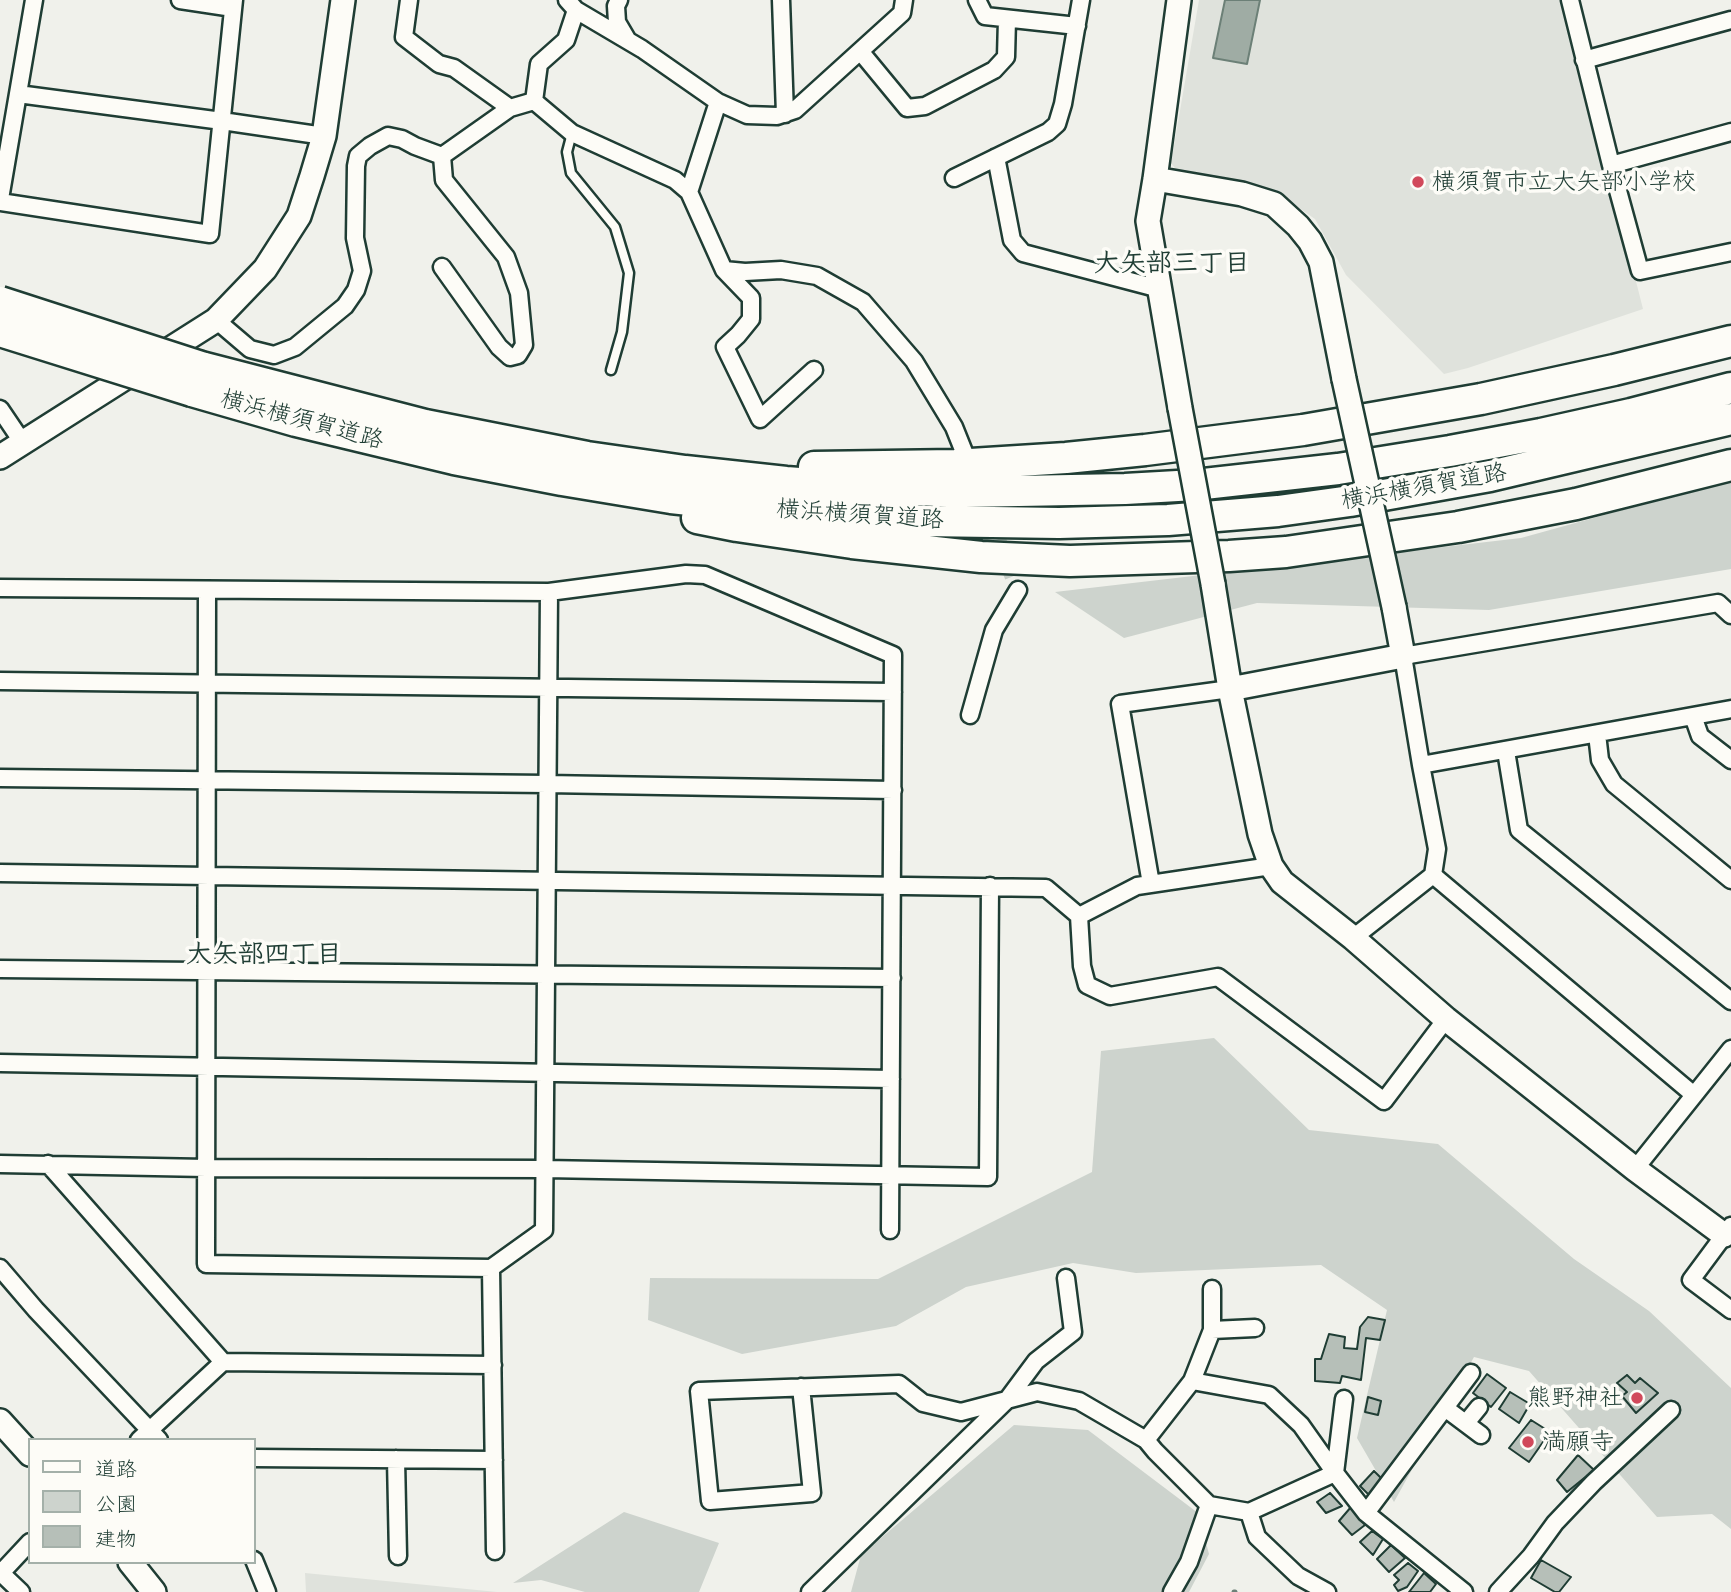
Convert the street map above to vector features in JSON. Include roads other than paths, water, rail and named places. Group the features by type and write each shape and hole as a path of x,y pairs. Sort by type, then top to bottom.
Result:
{"highway":[{"name":"横浜横須賀道路","path":"0,302 296,421 454,459 671,498 828,515 925,522 1059,523 1168,520 1278,511 1490,476 1731,419"},
{"name":"横浜横須賀道路","path":"0,331 196,379 587,457 742,478 864,488 965,492 1137,489 1338,470 1450,451 1631,414 1731,388"},
{"path":"587,457 848,467 955,465 1102,454 1303,430 1436,408 1581,378 1731,341"},
{"path":"296,421 402,460 457,474 737,526 908,550 1070,561 1229,556 1366,542 1576,504 1731,464"}],"street":[{"path":"34,0 0,200 210,234 234,4 180,0"},
{"path":"0,457 216,320 265,270 299,216 324,136 343,0"},
{"path":"409,0 404,37 439,64 454,68 510,108"},
{"path":"619,0 616,6 617,22 628,42"},
{"path":"780,0 785,114"},
{"path":"534,101 538,64 566,40 572,5 718,102 747,115 777,116 794,110 902,13 904,0"},
{"path":"977,0 985,16 1077,26"},
{"path":"954,178 1048,132 1057,124 1081,0"},
{"path":"1179,0 1148,221 1230,689 1260,834 1271,866 1282,882 1353,938 1446,1019 1635,1169 1727,1231 1692,1280 1731,1310"},
{"path":"1570,0 1640,271 1731,252"},
{"path":"860,51 907,108 925,106 994,70 1006,57 1007,19"},
{"path":"1584,60 1731,20"},
{"path":"18,94 324,136"},
{"path":"442,156 510,108 534,101"},
{"path":"534,101 572,133 675,180 689,192 724,270 751,298 751,319 725,347 760,419 814,370"},
{"path":"689,192 718,102"},
{"path":"1611,165 1731,132"},
{"path":"216,320 250,349 274,355 295,347 345,306 356,290 362,271 355,238 358,156 388,136 442,156"},
{"path":"442,156 444,180 506,257 519,293 524,345 518,355 510,357 499,347 442,267"},
{"path":"996,158 1012,240 1023,253 1160,289"},
{"path":"1156,179 1242,194 1274,204 1298,226 1321,262 1394,607 1437,849 1433,875 1353,938"},
{"path":"724,270 781,270 817,276 863,302 914,361 954,427 964,452"},
{"path":"0,409 23,443"},
{"path":"0,588 549,592 686,574 705,575 893,655 890,1230"},
{"path":"207,590 206,1264 491,1268 544,1230 549,592"},
{"path":"970,715 994,630 1018,590"},
{"path":"1151,884 1120,704 1230,689 1403,656 1724,602 1731,615"},
{"path":"0,681 893,692"},
{"path":"1421,765 1731,709"},
{"path":"1693,716 1700,736 1731,760"},
{"path":"1597,734 1600,760 1614,784 1731,880"},
{"path":"1506,751 1519,830 1731,1001"},
{"path":"0,778 893,790"},
{"path":"1079,916 1137,887 1271,866"},
{"path":"0,873 1046,888 1079,916 1082,966 1087,985 1111,996 1218,977 1384,1101 1446,1019"},
{"path":"1433,875 1694,1095"},
{"path":"0,1164 206,1168 545,1169 988,1177 990,886"},
{"path":"0,969 892,978"},
{"path":"1635,1169 1731,1049"},
{"path":"0,1063 891,1079"},
{"path":"48,1164 223,1362"},
{"path":"0,1268 150,1436 223,1362 493,1365"},
{"path":"491,1268 495,1551"},
{"path":"810,1592 1007,1400 1036,1361 1073,1332 1066,1278"},
{"path":"1146,1440 1192,1381 1212,1330 1212,1289"},
{"path":"1212,1330 1255,1328"},
{"path":"1366,1513 1471,1373"},
{"path":"1192,1381 1269,1395 1301,1425 1366,1513 1453,1590"},
{"path":"801,1387 812,1493 710,1501 699,1391 801,1387 899,1384 923,1403 961,1412 1037,1392 1079,1401 1146,1440 1209,1505 1249,1512 1335,1473"},
{"path":"1335,1473 1344,1399"},
{"path":"1466,1423 1479,1407"},
{"path":"1445,1408 1481,1435"},
{"path":"1498,1592 1531,1556 1555,1523 1594,1482 1671,1410"},
{"path":"0,1421 28,1452"},
{"path":"256,1458 494,1460"},
{"path":"396,1459 398,1556"},
{"path":"1172,1592 1189,1562 1209,1505"},
{"path":"1249,1512 1257,1537 1298,1576 1327,1592"},
{"path":"21,1592 0,1572 28,1544"},
{"path":"133,1564 154,1592"},
{"path":"256,1564 267,1592"}],"lane":[{"path":"572,133 567,152 571,173 615,227 629,273 622,332 611,370"}],"tunnel":[{"path":"989,517 1018,590"}],"place":[{"name":"横須賀市立大矢部小学校","path":"1418,182"},
{"name":"熊野神社","path":"1637,1398"},
{"name":"満願寺","path":"1528,1442"}],"district":[{"name":"大矢部三丁目","path":"1172,264"},
{"name":"大矢部四丁目","path":"264,955"}]}
